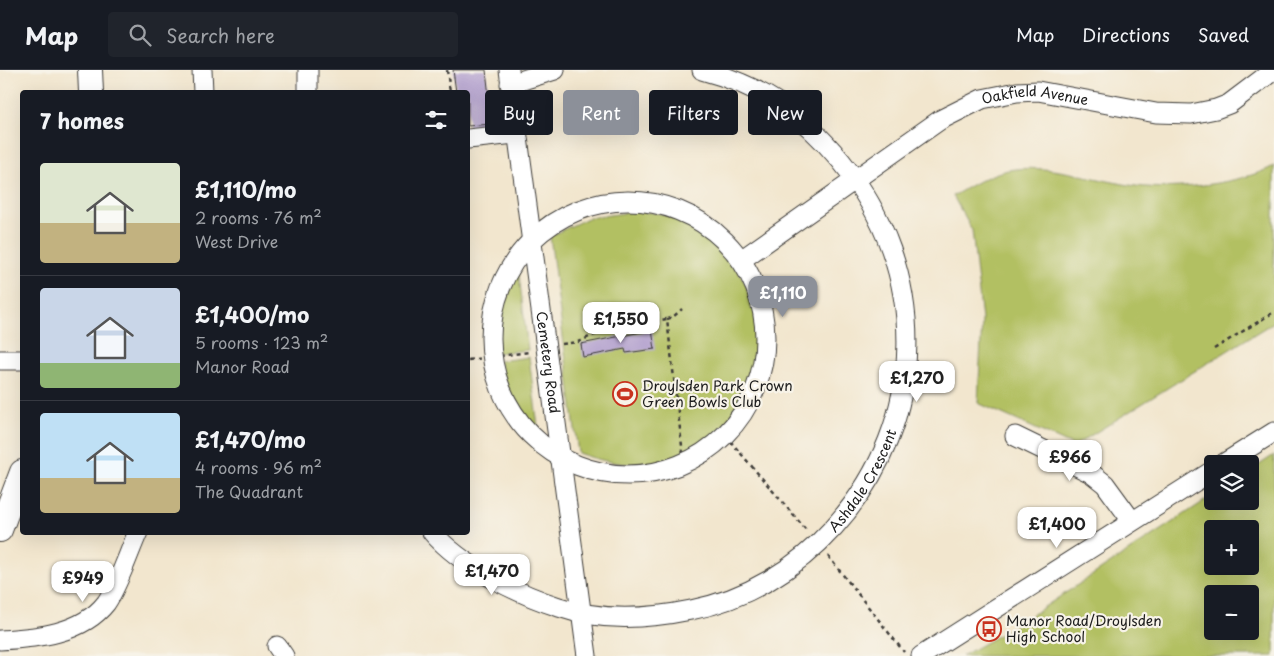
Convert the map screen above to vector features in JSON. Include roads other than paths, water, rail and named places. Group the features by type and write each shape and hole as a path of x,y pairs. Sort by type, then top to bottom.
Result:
{"street":[{"path":"90,70 91,90"},
{"path":"202,70 203,90"},
{"path":"308,70 308,90"},
{"path":"510,77 555,70"},
{"name":"Ashdale Crescent","path":"435,535 469,564 511,588 544,602 581,615 623,618 653,617 699,608 744,594 789,568 818,544 843,517 864,488 884,450 900,403 908,340 906,309 891,246 879,217 855,179 831,149 795,113 751,87 702,70"},
{"name":"Oakfield Avenue","path":"741,260 940,120 982,99 1017,92 1038,91 1156,113 1191,114 1216,110 1229,104 1274,70"},
{"name":"Cemetery Road","path":"510,77 511,90"},
{"path":"470,139 506,135"},
{"name":"Cemetery Road","path":"516,135 586,656"},
{"path":"633,202 657,204 678,210 702,223 741,260 763,302 766,334 764,362 752,397 742,414 725,435 707,451 661,472 630,474 598,469 560,457 534,440 519,424 496,383 490,357 490,330 498,289 514,258 530,237 585,208 633,202"},
{"path":"0,360 20,360"},
{"path":"1237,455 1274,432"},
{"path":"1015,436 1092,473 1105,484 1132,521"},
{"path":"932,653 1204,475"},
{"path":"0,530 20,477"},
{"path":"0,640 30,638 76,627 93,616 107,602 137,535"}],"place":[{"name":"Droylsden Park Crown Green Bowls Club","path":"625,394"},
{"name":"Manor Road/Droylsden High School","path":"989,629"}]}
